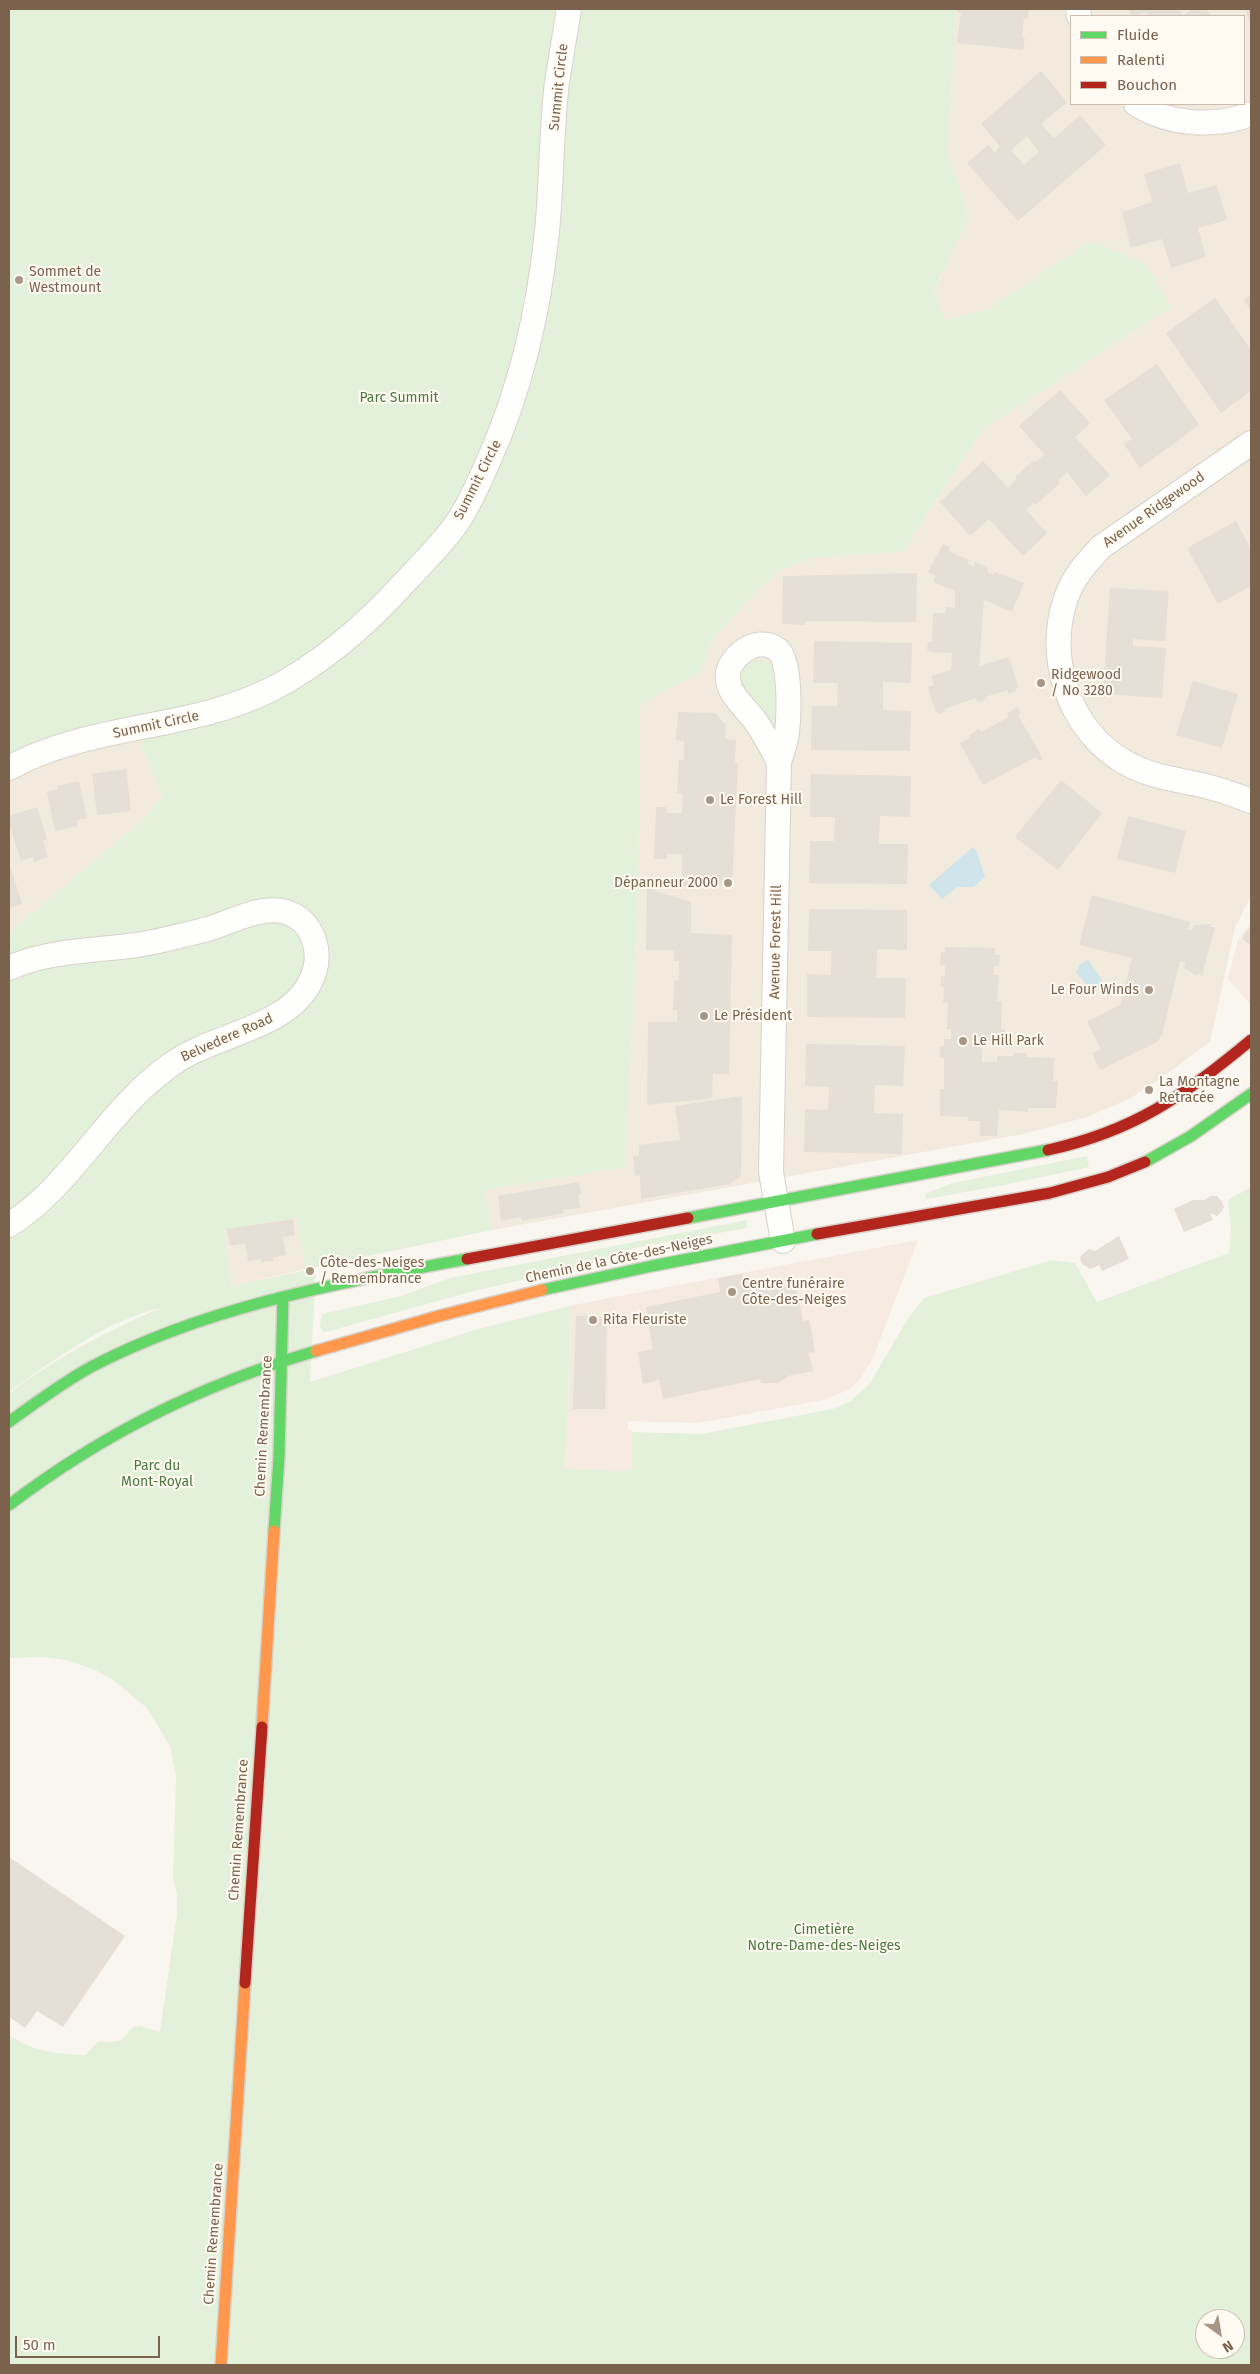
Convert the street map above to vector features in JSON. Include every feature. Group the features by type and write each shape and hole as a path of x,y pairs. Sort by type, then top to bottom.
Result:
{"main road":[{"name":"Chemin de la Côte-des-Neiges","path":"9,1422 69,1379 144,1340 201,1319 284,1297 413,1270 1043,1151 1111,1133 1145,1116 1176,1097 1251,1040"},
{"name":"Chemin de la Côte-des-Neiges","path":"9,1505 62,1466 136,1421 187,1397 282,1362 507,1298 604,1276 783,1241 1038,1195 1107,1178 1141,1164 1172,1147 1251,1094"},
{"name":"Chemin Remembrance","path":"221,2365 279,1457 284,1297"}],"street":[{"name":"Summit Circle","path":"9,768 54,748 199,716 227,708 274,688 297,674 354,632 382,608 458,522 475,491 507,422 528,345 540,290 546,240 557,84 569,9"},
{"path":"1138,105 1167,117 1197,122 1223,121 1251,114"},
{"name":"Avenue Ridgewood","path":"1251,443 1122,531 1096,552 1083,567 1069,591 1062,614 1059,642 1061,672 1070,702 1088,731 1109,751 1128,765 1154,775 1218,789 1251,801"},
{"name":"Avenue Forest Hill","path":"779,762 771,1172 774,1201 783,1241"},
{"name":"Belvedere Road","path":"9,968 53,953 136,945 182,936 267,911 285,912 297,917 308,929 317,945 318,962 312,979 301,997 286,1012 267,1022 197,1048 149,1081 122,1107 43,1199 9,1225"}],"shaded area":[{"path":"956,9 1251,9 1251,896 1235,928 1210,1042 1129,1099 1087,1117 1023,1134 492,1230 485,1190 625,1167 638,922 639,706 700,671 711,642 759,588 779,571 810,558 903,552 982,430 1171,307 1090,241 990,308 945,320 934,291 969,218 948,151"},
{"path":"136,719 142,749 162,796 147,816 9,933 9,757"},
{"path":"1251,922 1251,1005 1228,979 1238,940"},
{"path":"298,1218 306,1269 232,1286 224,1229"},
{"path":"918,1240 873,1358 857,1383 848,1390 823,1400 698,1423 628,1421 628,1429 632,1432 631,1471 564,1470 568,1411 607,1411 608,1409 609,1322 612,1322 609,1298"},
{"path":"609,1298 612,1322 609,1323 608,1409 607,1411 568,1411 570,1306"}],"green space":[{"path":"9,9 956,9 948,151 969,218 934,290 945,320 990,308 1090,241 1145,263 1171,307 982,430 903,552 810,558 779,571 759,588 711,642 701,671 640,706 638,922 625,1167 485,1190 492,1230 306,1269 297,1218 224,1230 232,1286 316,1268 310,1382 478,1329 570,1306 568,1411 564,1469 631,1471 632,1432 701,1434 833,1409 851,1401 870,1383 907,1320 924,1298 1052,1260 1075,1263 1097,1302 1229,1253 1231,1230 1228,1200 1251,1187 1251,2365 9,2365 9,2035 37,2049 86,2055 98,2042 120,2040 133,2027 140,2026 160,2032 177,1914 177,1895 173,1877 176,1776 170,1746 147,1708 112,1679 95,1670 66,1660 43,1657 9,1658 9,1393 45,1368 82,1346 161,1308 141,1313 101,1331 62,1355 9,1392 9,933 147,816 162,796 142,749 138,729 9,757"},
{"path":"757,659 769,663 774,671 779,733 774,734 765,714 741,681 742,668 751,660"},
{"path":"1087,1156 1089,1167 926,1199 925,1194 953,1183"},
{"path":"747,1220 747,1228 634,1248 600,1262 474,1291 326,1332 323,1332 320,1327 322,1314 401,1296 450,1278"}],"water":[{"path":"973,847 976,850 985,877 973,887 957,887 942,899 929,885"},
{"path":"1088,960 1102,980 1101,986 1097,990 1090,988 1076,973 1080,964"}],"building":[{"path":"958,9 1029,9 1028,19 1024,18 1022,37 1025,38 1023,50 957,43 961,13 958,12"},
{"path":"1129,9 1179,9 1182,15 1148,15 1146,12 1132,15"},
{"path":"1193,9 1207,9 1210,15 1184,15"},
{"path":"1245,9 1251,9 1251,25"},
{"path":"1041,71 1067,102 1041,124 1054,138 1080,115 1106,145 1018,221 967,163 988,145 995,153 1000,146 981,124","holes":["1027,136 1039,152 1024,165 1011,150"]},
{"path":"1180,163 1188,193 1217,185 1227,220 1198,228 1206,257 1171,268 1162,239 1131,248 1122,212 1152,202 1144,174"},
{"path":"1251,294 1251,311 1244,300"},
{"path":"1215,298 1251,350 1251,391 1221,413 1166,333"},
{"path":"1157,364 1199,425 1140,468 1124,444 1132,439 1104,400"},
{"path":"1060,390 1090,423 1075,437 1110,475 1086,496 1067,472 1058,481 1060,483 1036,505 1033,503 1026,510 1047,533 1023,556 989,519 970,536 940,502 983,461 1008,488 1017,479 1015,477 1034,460 1036,462 1044,454 1019,426"},
{"path":"1236,521 1251,549 1251,586 1218,604 1187,548"},
{"path":"943,544 950,547 948,551 969,560 967,564 974,567 975,562 988,568 987,572 993,575 995,572 1024,583 1012,612 984,600 979,666 1009,657 1019,688 1009,694 1007,690 985,697 986,700 977,702 976,698 944,709 945,712 938,714 935,711 928,687 934,685 931,676 951,670 952,653 927,650 928,642 932,642 933,613 945,613 946,607 955,608 955,591 933,582 936,576 928,572"},
{"path":"917,573 916,622 805,621 805,625 782,624 783,576"},
{"path":"1110,588 1169,591 1165,641 1133,639 1133,646 1166,648 1162,698 1103,694"},
{"path":"814,641 912,643 911,683 883,682 883,710 911,711 910,751 811,750 812,706 837,706 838,683 813,683"},
{"path":"1193,681 1238,694 1222,748 1176,735"},
{"path":"1018,707 1021,713 1018,715 1043,759 1039,761 1036,757 983,785 960,743 970,738 969,735 979,729 981,732 1009,717 1007,713"},
{"name":"Le Forest Hill","path":"678,712 715,713 726,725 725,739 736,740 735,763 738,763 732,886 700,883 695,887 682,886 682,854 667,854 667,859 654,859 656,807 666,807 667,813 682,813 683,794 677,793 679,760 684,760 684,741 676,740"},
{"path":"126,769 131,811 97,815 92,774"},
{"path":"811,774 911,776 910,817 880,816 879,844 908,844 907,884 809,883 810,841 834,841 835,817 810,817"},
{"path":"1061,780 1102,813 1058,870 1015,837"},
{"path":"79,781 87,818 77,820 78,826 55,831 47,792 58,789 57,786"},
{"path":"37,807 47,839 43,841 48,857 34,862 33,857 21,861 9,823 9,816"},
{"path":"1128,816 1186,831 1175,873 1117,859"},
{"path":"9,863 22,904 9,908"},
{"name":"Le Président","path":"647,888 691,902 691,933 732,935 729,1074 713,1074 712,1098 647,1105 648,1022 677,1022 677,1010 673,1010 674,981 679,980 679,961 674,961 674,950 646,950"},
{"name":"Le Four Winds","path":"1092,895 1190,922 1188,929 1192,930 1194,925 1211,924 1210,927 1215,927 1202,976 1198,973 1197,976 1184,968 1185,962 1180,961 1162,1035 1157,1042 1100,1070 1092,1053 1101,1049 1087,1022 1120,1005 1132,958 1079,945"},
{"path":"809,909 907,910 907,950 877,949 876,978 906,978 905,1018 807,1017 807,974 831,975 831,951 808,951"},
{"path":"1251,926 1251,946 1242,938"},
{"name":"Le Hill Park","path":"945,947 995,948 995,955 1000,955 999,966 994,966 994,975 999,975 997,1001 1002,1001 1001,1029 1005,1030 1005,1042 982,1040 982,1062 997,1062 997,1056 1014,1056 1014,1053 1027,1053 1026,1057 1054,1058 1053,1081 1058,1081 1056,1108 1028,1108 1028,1112 999,1110 997,1136 980,1136 980,1121 968,1121 968,1117 940,1116 940,1089 944,1089 944,1058 940,1058 940,1046 944,1046 944,1039 951,1039 951,1029 947,1029 948,1003 943,1002 944,986 941,987 941,976 945,975 945,965 940,965 941,952 945,953"},
{"path":"806,1044 905,1046 903,1086 875,1085 874,1113 903,1114 902,1154 804,1152 805,1109 828,1110 829,1087 805,1086"},
{"path":"742,1096 741,1176 730,1184 641,1199 640,1175 635,1176 633,1156 639,1156 639,1145 680,1140 675,1106"},
{"path":"579,1182 580,1208 563,1210 564,1213 522,1221 521,1217 501,1221 498,1196"},
{"path":"1211,1196 1217,1196 1222,1202 1224,1207 1222,1211 1217,1216 1210,1213 1213,1220 1184,1232 1174,1209 1193,1200 1204,1200"},
{"path":"293,1219 295,1235 283,1237 286,1255 273,1257 274,1261 261,1262 261,1259 248,1261 245,1243 230,1246 227,1229"},
{"path":"1119,1236 1129,1259 1102,1271 1099,1265 1090,1269 1081,1263 1080,1257 1089,1249 1095,1251"},
{"path":"742,1274 744,1285 770,1280 772,1289 796,1284 803,1321 809,1320 811,1328 815,1352 809,1353 813,1371 788,1376 778,1383 761,1383 760,1379 663,1399 659,1380 643,1384 638,1352 653,1349 646,1307 720,1292 718,1278"},
{"path":"576,1316 607,1317 605,1409 573,1409"},
{"path":"9,1857 125,1936 63,2027 37,2011 25,2028 9,2017"}],"traffic: fast":[{"path":"1145,1162 1191,1136 1251,1094"},
{"path":"688,1218 1048,1150"},
{"path":"542,1290 652,1266 817,1234"},
{"path":"9,1422 59,1386 91,1367 135,1346 181,1328 227,1312 274,1299 371,1277 467,1259"},
{"path":"274,1531 279,1457 283,1297"},
{"path":"9,1505 81,1455 155,1414 233,1379 316,1351"}],"traffic: slow":[{"path":"316,1351 439,1316 542,1290"},
{"path":"262,1727 274,1531"},
{"path":"221,2365 245,1983"}],"traffic: jam":[{"path":"1048,1150 1107,1133 1157,1109 1203,1078 1251,1040"},
{"path":"817,1234 1050,1193 1108,1177 1145,1162"},
{"path":"467,1259 688,1218"},
{"path":"245,1983 262,1727"}],"place":[{"name":"Sommet de Westmount","path":"19,280"},
{"name":"Ridgewood / No 3280","path":"1041,683"},
{"name":"Le Forest Hill","path":"710,800"},
{"name":"Dépanneur 2000","path":"728,883"},
{"name":"Le Four Winds","path":"1149,990"},
{"name":"Le Président","path":"704,1016"},
{"name":"Le Hill Park","path":"963,1041"},
{"name":"La Montagne Retracée","path":"1149,1090"},
{"name":"Côte-des-Neiges / Remembrance","path":"310,1271"},
{"name":"Centre funéraire Côte-des-Neiges","path":"732,1292"},
{"name":"Rita Fleuriste","path":"593,1320"}],"park label":[{"name":"Parc Summit","path":"399,398"},
{"name":"Parc du Mont-Royal","path":"157,1474"},
{"name":"Cimetière Notre-Dame-des-Neiges","path":"824,1938"}]}
